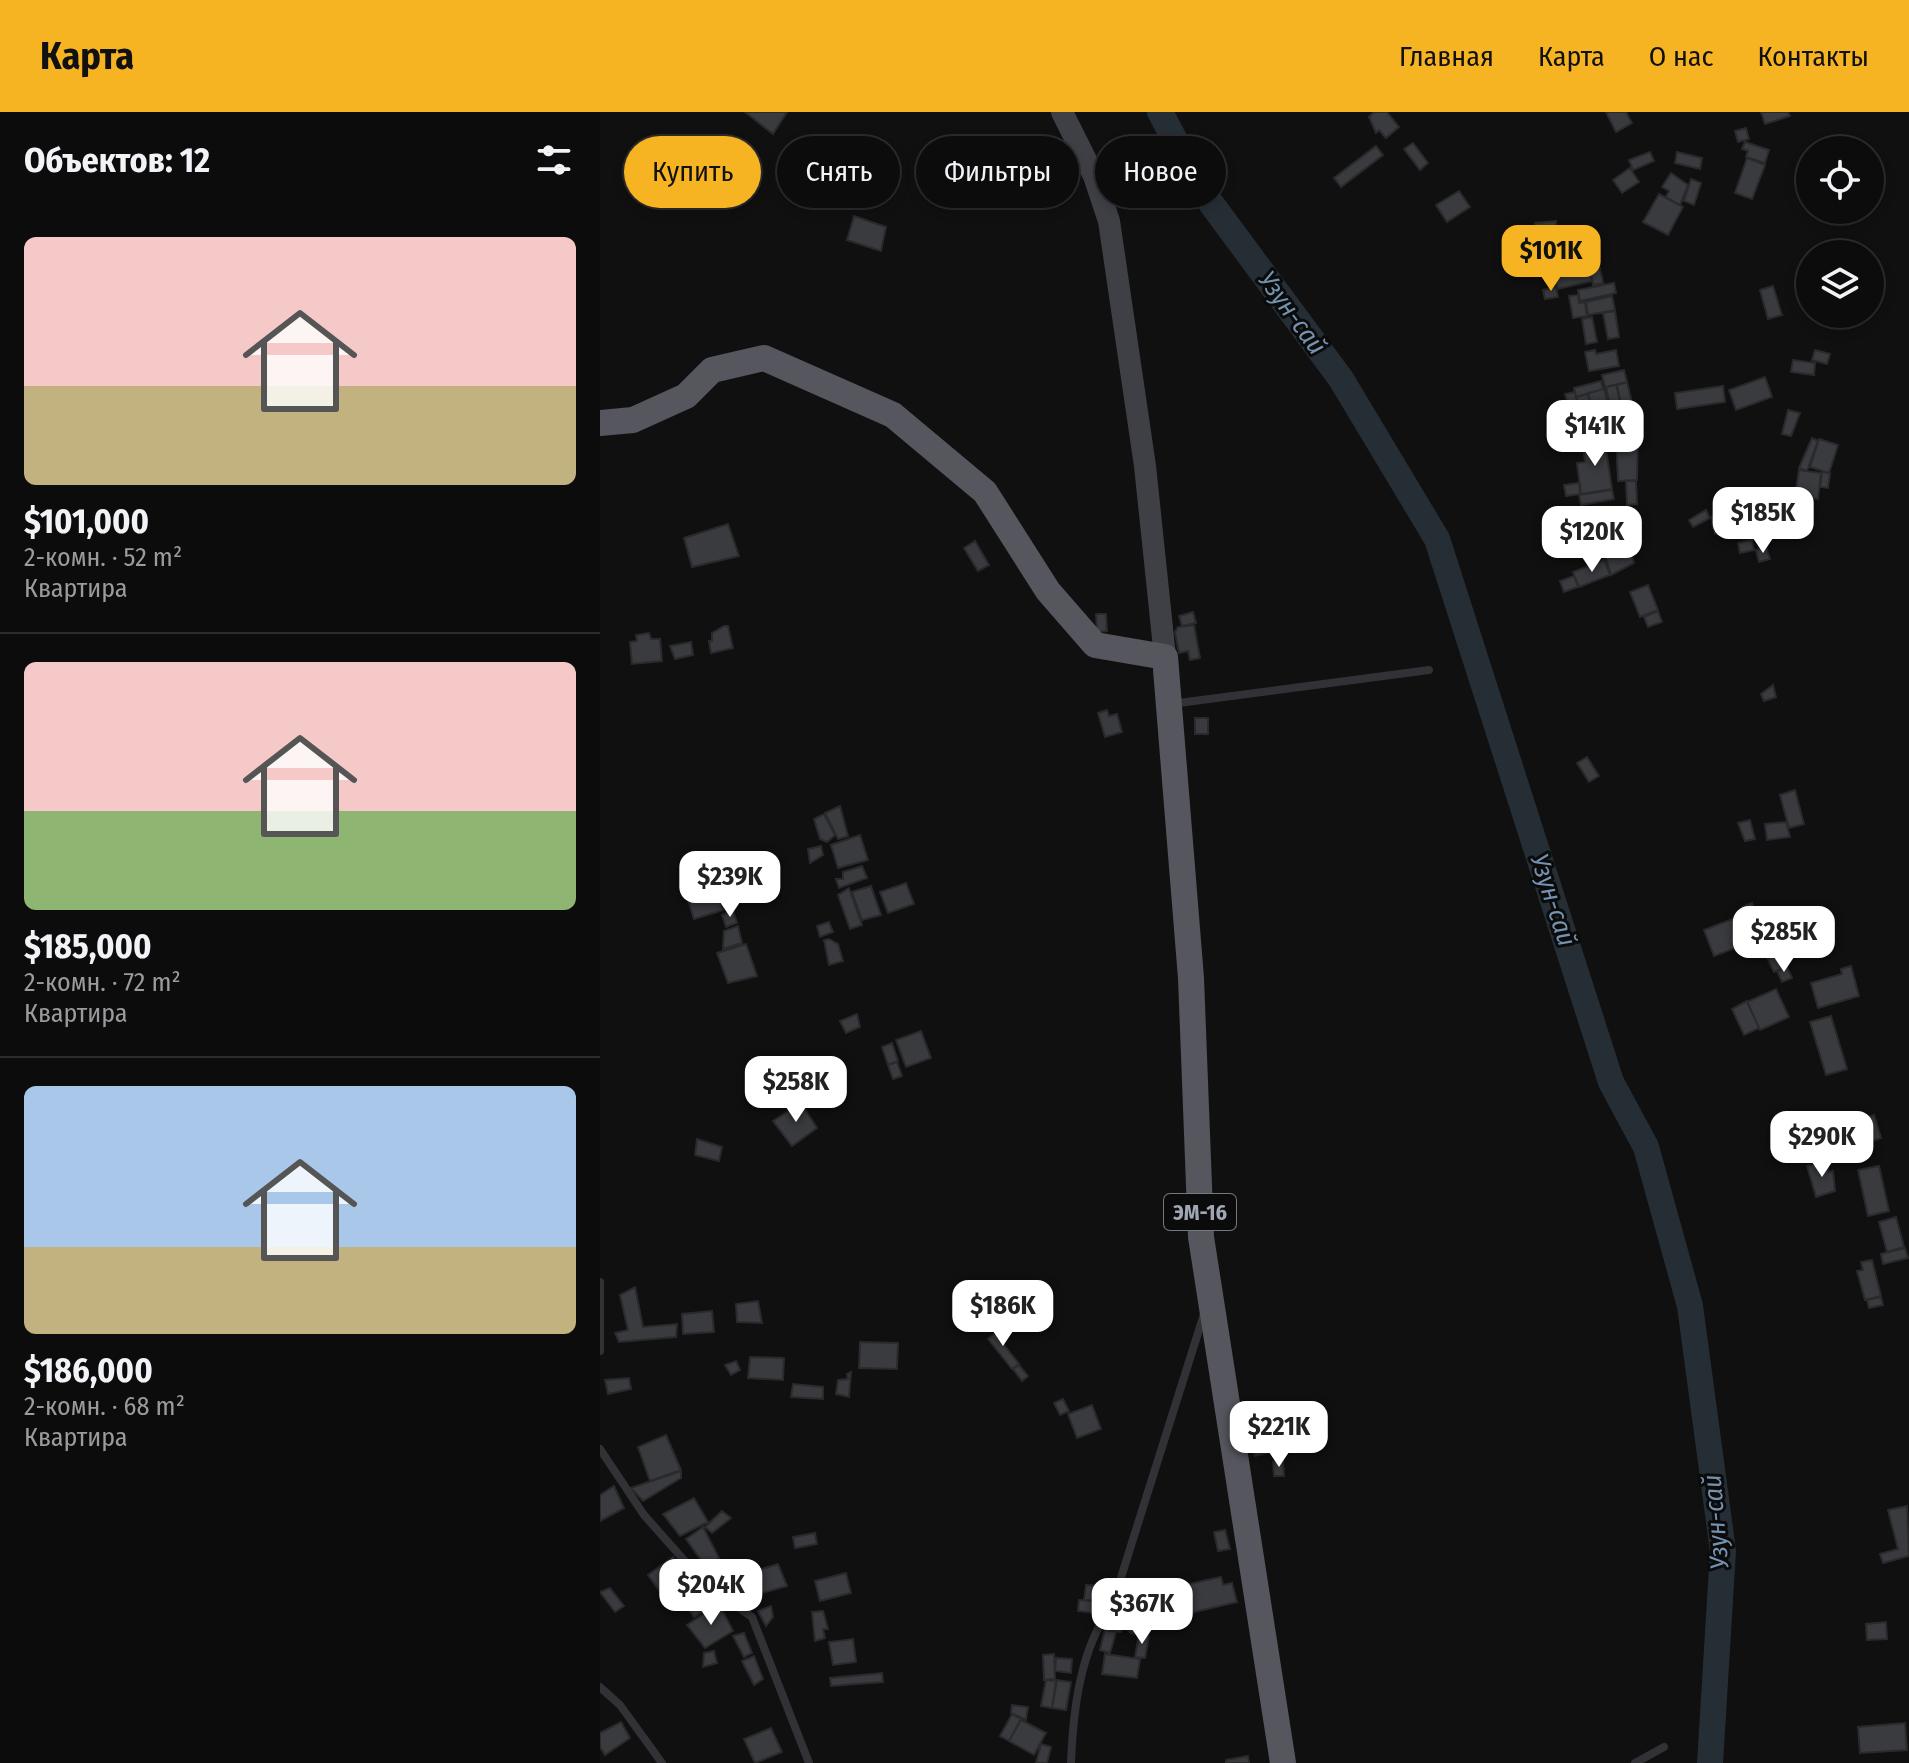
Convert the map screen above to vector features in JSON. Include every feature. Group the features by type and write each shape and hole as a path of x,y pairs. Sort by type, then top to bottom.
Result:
{"highway":[{"path":"600,423 633,420 686,396 712,370 764,358 893,415 985,492 1048,591 1095,645 1165,657"},
{"name":"ЭМ-16","path":"1165,657 1191,978 1201,1237 1283,1763"}],"main road":[{"name":"ЭМ-16","path":"1062,112 1094,176 1109,221 1145,466 1165,657"}],"lane":[{"path":"1170,704 1429,670"},
{"path":"600,1282 600,1351"},
{"path":"1071,1763 1073,1711 1098,1624 1112,1606 1210,1297"},
{"path":"600,1449 644,1515 707,1586 752,1617 809,1763"},
{"path":"600,1687 620,1705 662,1763"},
{"path":"1635,1763 1664,1747"}],"building":[{"path":"745,112 787,112 773,134"},
{"path":"1374,112 1387,112 1399,127 1386,138 1379,130 1376,133 1369,117"},
{"path":"1606,112 1626,112 1632,123 1616,132"},
{"path":"1761,112 1788,112 1790,116 1765,124"},
{"path":"1746,128 1749,139 1738,142 1735,131"},
{"path":"1745,142 1769,150 1765,163 1746,157 1748,151 1742,149"},
{"path":"1413,143 1428,163 1420,170 1404,149"},
{"path":"1376,146 1383,155 1341,187 1334,178"},
{"path":"1650,152 1654,161 1633,170 1629,160"},
{"path":"1677,152 1702,158 1700,169 1675,163"},
{"path":"1747,158 1765,165 1752,199 1735,193"},
{"path":"1630,168 1639,182 1622,193 1613,180"},
{"path":"1671,173 1688,185 1680,205 1666,197 1669,191 1662,187"},
{"path":"1691,179 1701,183 1694,205 1684,201"},
{"path":"1459,191 1470,207 1447,222 1436,205"},
{"path":"1659,194 1683,207 1668,235 1643,222"},
{"path":"854,216 886,227 881,251 847,240"},
{"path":"1556,221 1557,233 1537,235 1535,223"},
{"path":"1558,233 1558,240 1541,242 1540,235"},
{"path":"1584,242 1592,281 1557,289 1553,269 1561,267 1559,257 1577,253 1575,244"},
{"path":"1598,259 1603,283 1593,285 1588,261"},
{"path":"1614,283 1616,293 1580,301 1578,290"},
{"path":"1773,286 1782,315 1768,319 1760,290"},
{"path":"1556,287 1558,297 1545,299 1543,290"},
{"path":"1578,295 1579,303 1585,302 1587,316 1573,318 1569,296"},
{"path":"1612,296 1615,310 1588,315 1586,302"},
{"path":"1615,311 1619,337 1608,339 1603,313"},
{"path":"1592,317 1597,342 1586,344 1582,319"},
{"path":"1595,350 1596,354 1616,350 1619,366 1589,371 1585,352"},
{"path":"1815,350 1830,354 1827,364 1812,360"},
{"path":"1793,360 1815,363 1814,375 1791,372"},
{"path":"1624,370 1627,382 1605,387 1602,375"},
{"path":"1765,377 1772,397 1736,410 1729,390"},
{"path":"1601,381 1603,389 1576,397 1574,388"},
{"path":"1627,382 1633,407 1622,409 1617,385"},
{"path":"1616,385 1622,409 1611,411 1606,387"},
{"path":"1723,386 1725,402 1677,409 1675,393"},
{"path":"1604,389 1612,419 1596,423 1588,393"},
{"path":"1575,392 1579,409 1570,412 1565,394"},
{"path":"1588,394 1593,414 1581,417 1576,397"},
{"path":"1788,410 1800,413 1791,436 1782,434"},
{"path":"1583,427 1585,440 1573,441 1572,428"},
{"path":"1604,436 1612,489 1581,494 1577,463 1585,462 1583,447 1591,446 1590,438"},
{"path":"1638,437 1637,480 1618,481 1616,438"},
{"path":"1812,438 1818,441 1807,471 1799,468"},
{"path":"1819,439 1838,445 1829,473 1810,467"},
{"path":"1799,470 1821,473 1818,499 1795,496"},
{"path":"1822,472 1830,473 1828,488 1820,487"},
{"path":"1626,481 1636,481 1637,504 1627,505"},
{"path":"1579,483 1580,494 1566,496 1564,485"},
{"path":"1752,488 1754,505 1730,507 1728,490"},
{"path":"1612,490 1614,499 1581,505 1579,495"},
{"path":"1759,506 1765,535 1747,538 1742,510"},
{"path":"1600,510 1601,516 1619,511 1634,563 1611,575 1600,539 1592,541 1584,515"},
{"path":"1706,510 1710,518 1693,527 1689,520"},
{"path":"1733,513 1735,525 1713,528 1712,516"},
{"path":"728,524 739,556 692,567 684,538"},
{"path":"1730,526 1732,532 1715,534 1714,528"},
{"path":"1752,540 1754,550 1740,553 1738,543"},
{"path":"975,541 989,565 978,571 964,548"},
{"path":"1766,547 1770,559 1759,562 1756,550"},
{"path":"1604,560 1610,575 1579,587 1573,572"},
{"path":"1574,576 1578,587 1564,592 1560,581"},
{"path":"1648,585 1658,610 1640,617 1630,592"},
{"path":"1658,611 1662,622 1648,627 1644,617"},
{"path":"1193,612 1196,623 1182,626 1179,616"},
{"path":"1096,614 1106,614 1107,631 1097,632"},
{"path":"1194,625 1200,658 1190,660 1188,651 1179,653 1175,632 1178,627"},
{"path":"728,626 733,648 711,653 709,641 712,641 712,633"},
{"path":"649,633 651,639 660,639 662,661 632,664 630,642 637,641 636,635"},
{"path":"691,642 693,655 675,659 670,646"},
{"path":"1773,685 1776,697 1764,701 1761,694"},
{"path":"1107,710 1109,716 1117,714 1122,732 1105,737 1098,713"},
{"path":"1195,718 1208,718 1208,734 1195,734"},
{"path":"1587,757 1599,776 1589,782 1577,763"},
{"path":"1795,790 1804,824 1789,828 1780,795"},
{"path":"840,806 848,836 838,839 825,813"},
{"path":"824,814 835,835 827,842 820,839 814,819"},
{"path":"1750,820 1755,839 1745,841 1738,823"},
{"path":"1786,822 1790,837 1767,840 1765,824"},
{"path":"860,835 868,860 838,868 831,845"},
{"path":"821,846 823,855 810,863 808,849"},
{"path":"862,866 867,878 839,888 836,879 843,879 843,872"},
{"path":"715,883 723,910 694,919 685,891"},
{"path":"906,883 914,904 888,913 880,892"},
{"path":"871,886 881,915 862,920 852,892"},
{"path":"849,888 862,925 850,929 838,895"},
{"path":"1752,903 1758,921 1749,924 1742,907"},
{"path":"733,910 737,923 726,927 722,915"},
{"path":"1735,918 1746,944 1714,956 1704,930"},
{"path":"1759,921 1767,938 1756,942 1749,925"},
{"path":"829,922 833,932 820,937 817,926"},
{"path":"738,926 742,943 723,949 724,931"},
{"path":"1827,930 1829,940 1795,947 1793,936"},
{"path":"824,940 838,944 843,961 829,965"},
{"path":"1776,941 1787,966 1774,972 1762,947"},
{"path":"746,944 757,976 728,983 717,953"},
{"path":"1851,966 1859,996 1818,1008 1811,983 1842,974 1841,969"},
{"path":"1787,967 1792,978 1782,982 1777,971"},
{"path":"1776,989 1789,1017 1760,1030 1747,1002"},
{"path":"1747,1001 1759,1028 1744,1035 1732,1009"},
{"path":"857,1014 860,1027 846,1033 840,1021"},
{"path":"1831,1016 1847,1069 1826,1075 1810,1022"},
{"path":"921,1031 931,1058 906,1067 896,1040"},
{"path":"892,1043 898,1061 888,1065 882,1047"},
{"path":"897,1062 902,1076 893,1079 888,1065"},
{"path":"790,1090 799,1102 791,1108 784,1094"},
{"path":"801,1103 817,1128 792,1146 773,1121"},
{"path":"1874,1115 1881,1138 1870,1142 1862,1119"},
{"path":"697,1139 722,1147 719,1161 695,1155"},
{"path":"1826,1160 1829,1172 1833,1171 1835,1191 1816,1197 1807,1166"},
{"path":"1879,1166 1889,1211 1868,1216 1858,1170"},
{"path":"1896,1217 1904,1247 1887,1252 1879,1222"},
{"path":"1905,1248 1908,1258 1883,1264 1881,1254"},
{"path":"1872,1260 1881,1296 1865,1300 1857,1271 1863,1270 1861,1262"},
{"path":"635,1287 643,1327 677,1324 676,1337 619,1342 615,1333 628,1330 620,1295"},
{"path":"1881,1297 1883,1305 1869,1308 1867,1300"},
{"path":"758,1301 762,1323 737,1322 736,1304"},
{"path":"712,1311 714,1332 683,1334 682,1314"},
{"path":"1001,1328 1007,1336 1001,1341 1019,1364 1012,1369 988,1339"},
{"path":"860,1342 898,1343 897,1369 859,1368"},
{"path":"750,1357 784,1358 783,1380 748,1378"},
{"path":"736,1361 740,1370 731,1375 725,1365"},
{"path":"1019,1365 1028,1376 1022,1381 1013,1369"},
{"path":"851,1372 849,1397 836,1394 838,1380 848,1379 847,1374"},
{"path":"629,1378 631,1389 608,1394 605,1380"},
{"path":"793,1384 823,1387 823,1399 791,1397"},
{"path":"1063,1399 1069,1411 1060,1415 1054,1403"},
{"path":"1092,1405 1101,1429 1077,1438 1068,1414"},
{"path":"666,1435 681,1470 650,1481 638,1447"},
{"path":"1252,1435 1276,1435 1279,1450 1255,1456"},
{"path":"1283,1461 1284,1476 1274,1476 1273,1462"},
{"path":"681,1471 681,1478 643,1501 631,1488"},
{"path":"614,1486 624,1508 600,1521 600,1495"},
{"path":"694,1498 708,1522 680,1536 663,1514"},
{"path":"1907,1506 1909,1556 1883,1563 1880,1554 1898,1549 1888,1510"},
{"path":"722,1511 731,1518 712,1533 705,1527"},
{"path":"703,1527 719,1558 706,1567 686,1539"},
{"path":"1225,1530 1230,1549 1218,1551 1214,1532"},
{"path":"815,1533 817,1544 795,1548 793,1537"},
{"path":"673,1557 683,1572 661,1593 648,1575"},
{"path":"778,1564 787,1586 755,1595 747,1574"},
{"path":"846,1573 851,1593 820,1601 815,1581"},
{"path":"688,1574 719,1602 694,1617 687,1607 693,1600 677,1583"},
{"path":"1221,1577 1223,1585 1232,1583 1237,1602 1186,1614 1180,1586"},
{"path":"1086,1585 1103,1586 1102,1601 1084,1600"},
{"path":"610,1588 624,1606 615,1612 600,1592"},
{"path":"1079,1600 1103,1602 1102,1614 1078,1611"},
{"path":"719,1604 733,1631 705,1648 687,1625"},
{"path":"771,1606 773,1617 766,1626 758,1611"},
{"path":"823,1611 828,1629 823,1629 825,1638 815,1641 812,1612"},
{"path":"1113,1620 1122,1621 1121,1632 1112,1631"},
{"path":"1886,1622 1887,1639 1867,1640 1866,1624"},
{"path":"1129,1623 1139,1623 1139,1633 1129,1633"},
{"path":"1105,1630 1116,1632 1110,1653 1100,1650"},
{"path":"744,1633 752,1653 744,1657 733,1636"},
{"path":"1139,1634 1149,1636 1145,1658 1135,1657"},
{"path":"853,1639 856,1662 833,1665 829,1642"},
{"path":"714,1651 717,1663 703,1667 704,1653"},
{"path":"1054,1654 1055,1679 1044,1680 1043,1655"},
{"path":"1105,1654 1140,1659 1137,1678 1102,1674"},
{"path":"754,1656 763,1679 754,1685 742,1661"},
{"path":"1056,1658 1072,1659 1071,1673 1055,1671"},
{"path":"882,1673 883,1682 831,1686 830,1678"},
{"path":"1046,1680 1056,1681 1052,1708 1041,1706"},
{"path":"1057,1680 1071,1682 1066,1710 1052,1708"},
{"path":"1012,1705 1028,1707 1026,1720 1011,1713"},
{"path":"1012,1714 1021,1719 1009,1741 1000,1736"},
{"path":"1021,1720 1046,1733 1034,1755 1009,1741"},
{"path":"621,1722 630,1738 605,1755 600,1747 600,1733"},
{"path":"1905,1723 1907,1750 1860,1753 1858,1727"},
{"path":"771,1728 782,1752 755,1763 744,1739"},
{"path":"1041,1744 1051,1747 1047,1763 1036,1763"},
{"path":"1248,1756 1249,1763 1226,1763 1226,1760"}],"waterway":[{"name":"Узун-сай","path":"1160,112 1202,191 1341,379 1437,539 1611,1082 1646,1147 1690,1306 1723,1551 1710,1763"}]}
